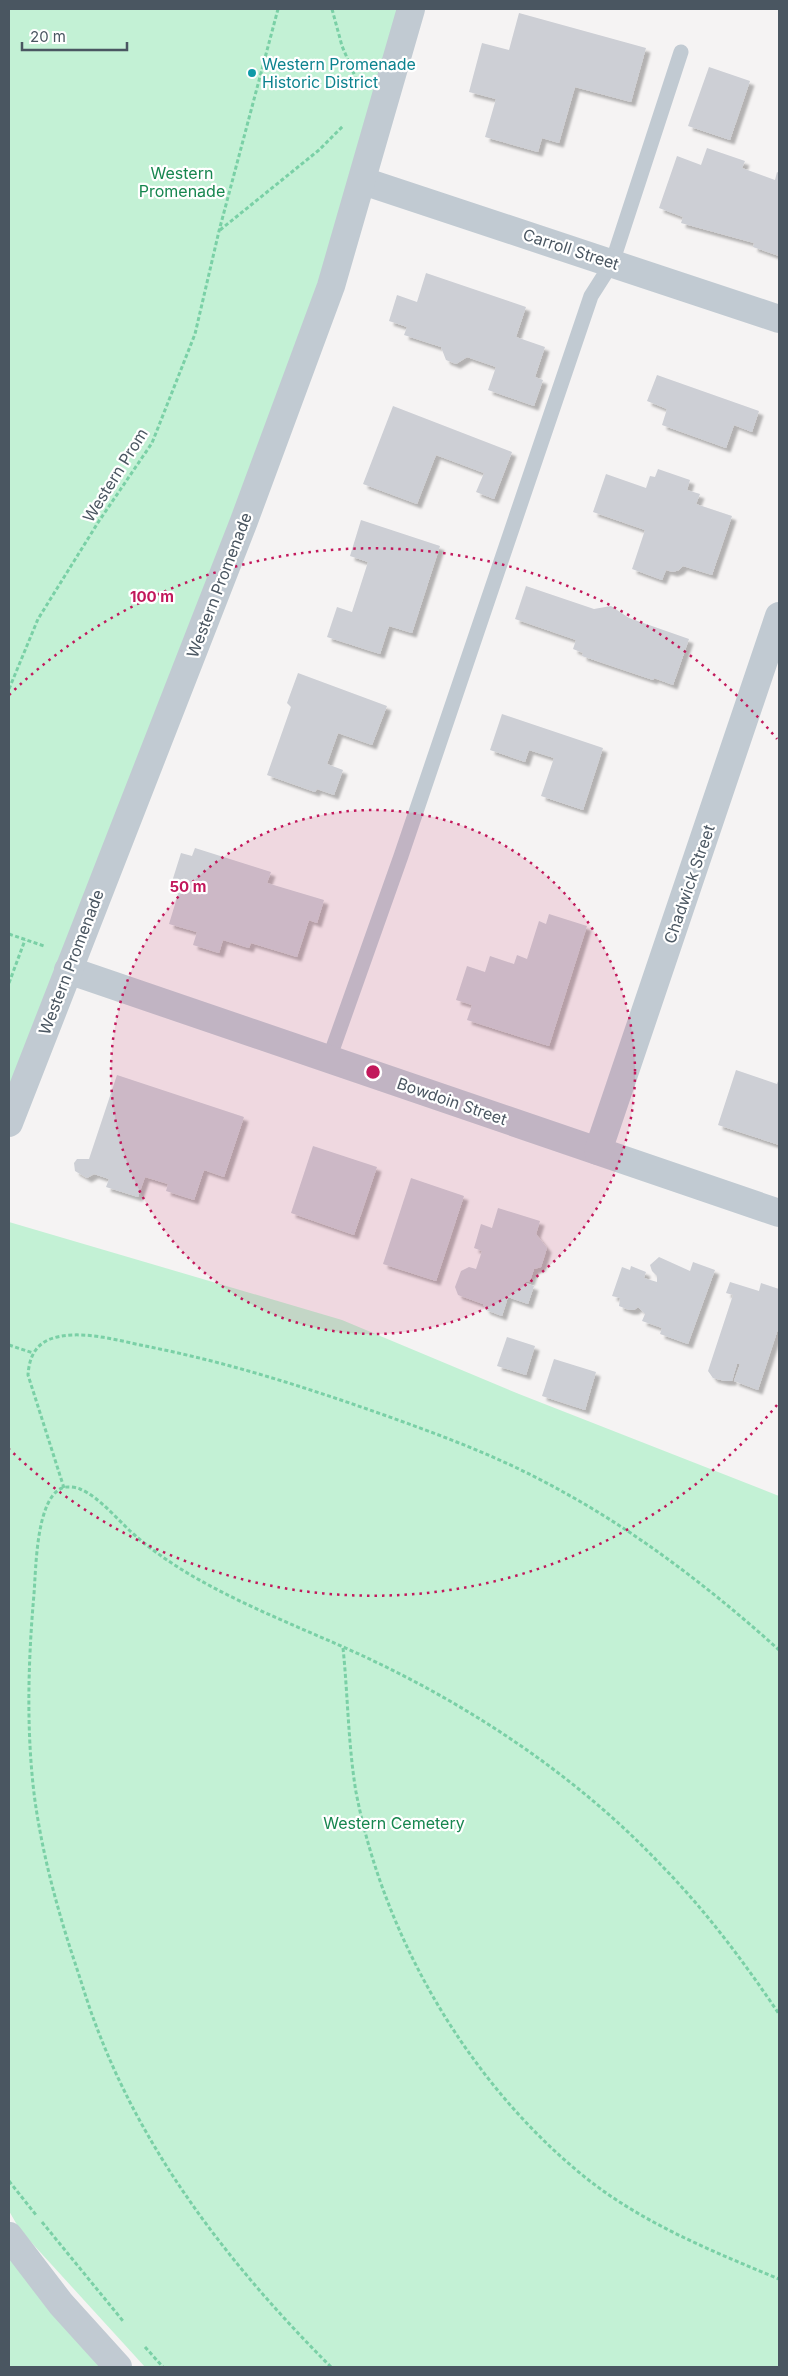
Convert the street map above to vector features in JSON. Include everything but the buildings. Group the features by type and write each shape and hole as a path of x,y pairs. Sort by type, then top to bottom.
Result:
{"street":[{"name":"Western Promenade","path":"9,1123 244,522 331,286 363,181 411,9"},
{"name":"Carroll Street","path":"363,181 779,318"},
{"name":"Chadwick Street","path":"598,1151 779,616"},
{"name":"Bowdoin Street","path":"71,963 329,1060 779,1213"},
{"path":"9,2236 61,2304 118,2367"}],"lane":[{"path":"329,1060 401,856 591,296 612,263 681,52"}],"path":[{"name":"Western Prom","path":"9,689 38,619 152,443 196,334 219,232 278,9"},
{"path":"332,9 342,46 359,87"},
{"path":"219,232 268,189 319,150 346,124"},
{"path":"9,934 71,963"},
{"path":"9,983 25,940"},
{"path":"64,1488 28,1375 29,1362 33,1353 46,1341 59,1336 80,1336 180,1353 307,1387 455,1440 510,1464 608,1518 659,1554 779,1650"},
{"path":"9,1345 33,1353"},
{"path":"331,2367 262,2294 197,2213 167,2168 120,2080 97,2030 64,1931 39,1826 31,1766 31,1626 38,1543 49,1498 64,1488 79,1488 90,1495 141,1541 214,1589 253,1609 380,1664 495,1728 584,1794 661,1864 737,1954 779,2014"},
{"path":"343,1647 356,1791 375,1864 389,1907 409,1954 433,1997 482,2068 520,2115 553,2148 594,2183 675,2234 779,2279"},
{"path":"9,2181 126,2325"},
{"path":"145,2346 163,2367"}],"green space":[{"name":"Western Promenade","path":"9,9 411,9 363,181 9,1123"},
{"name":"Western Cemetery","path":"9,1222 342,1320 519,1394 779,1496 779,2367 145,2367 20,2230 9,2211"},
{"path":"9,2236 118,2367 9,2367"}],"place":[{"name":"Western Promenade Historic District","path":"252,73"}]}
